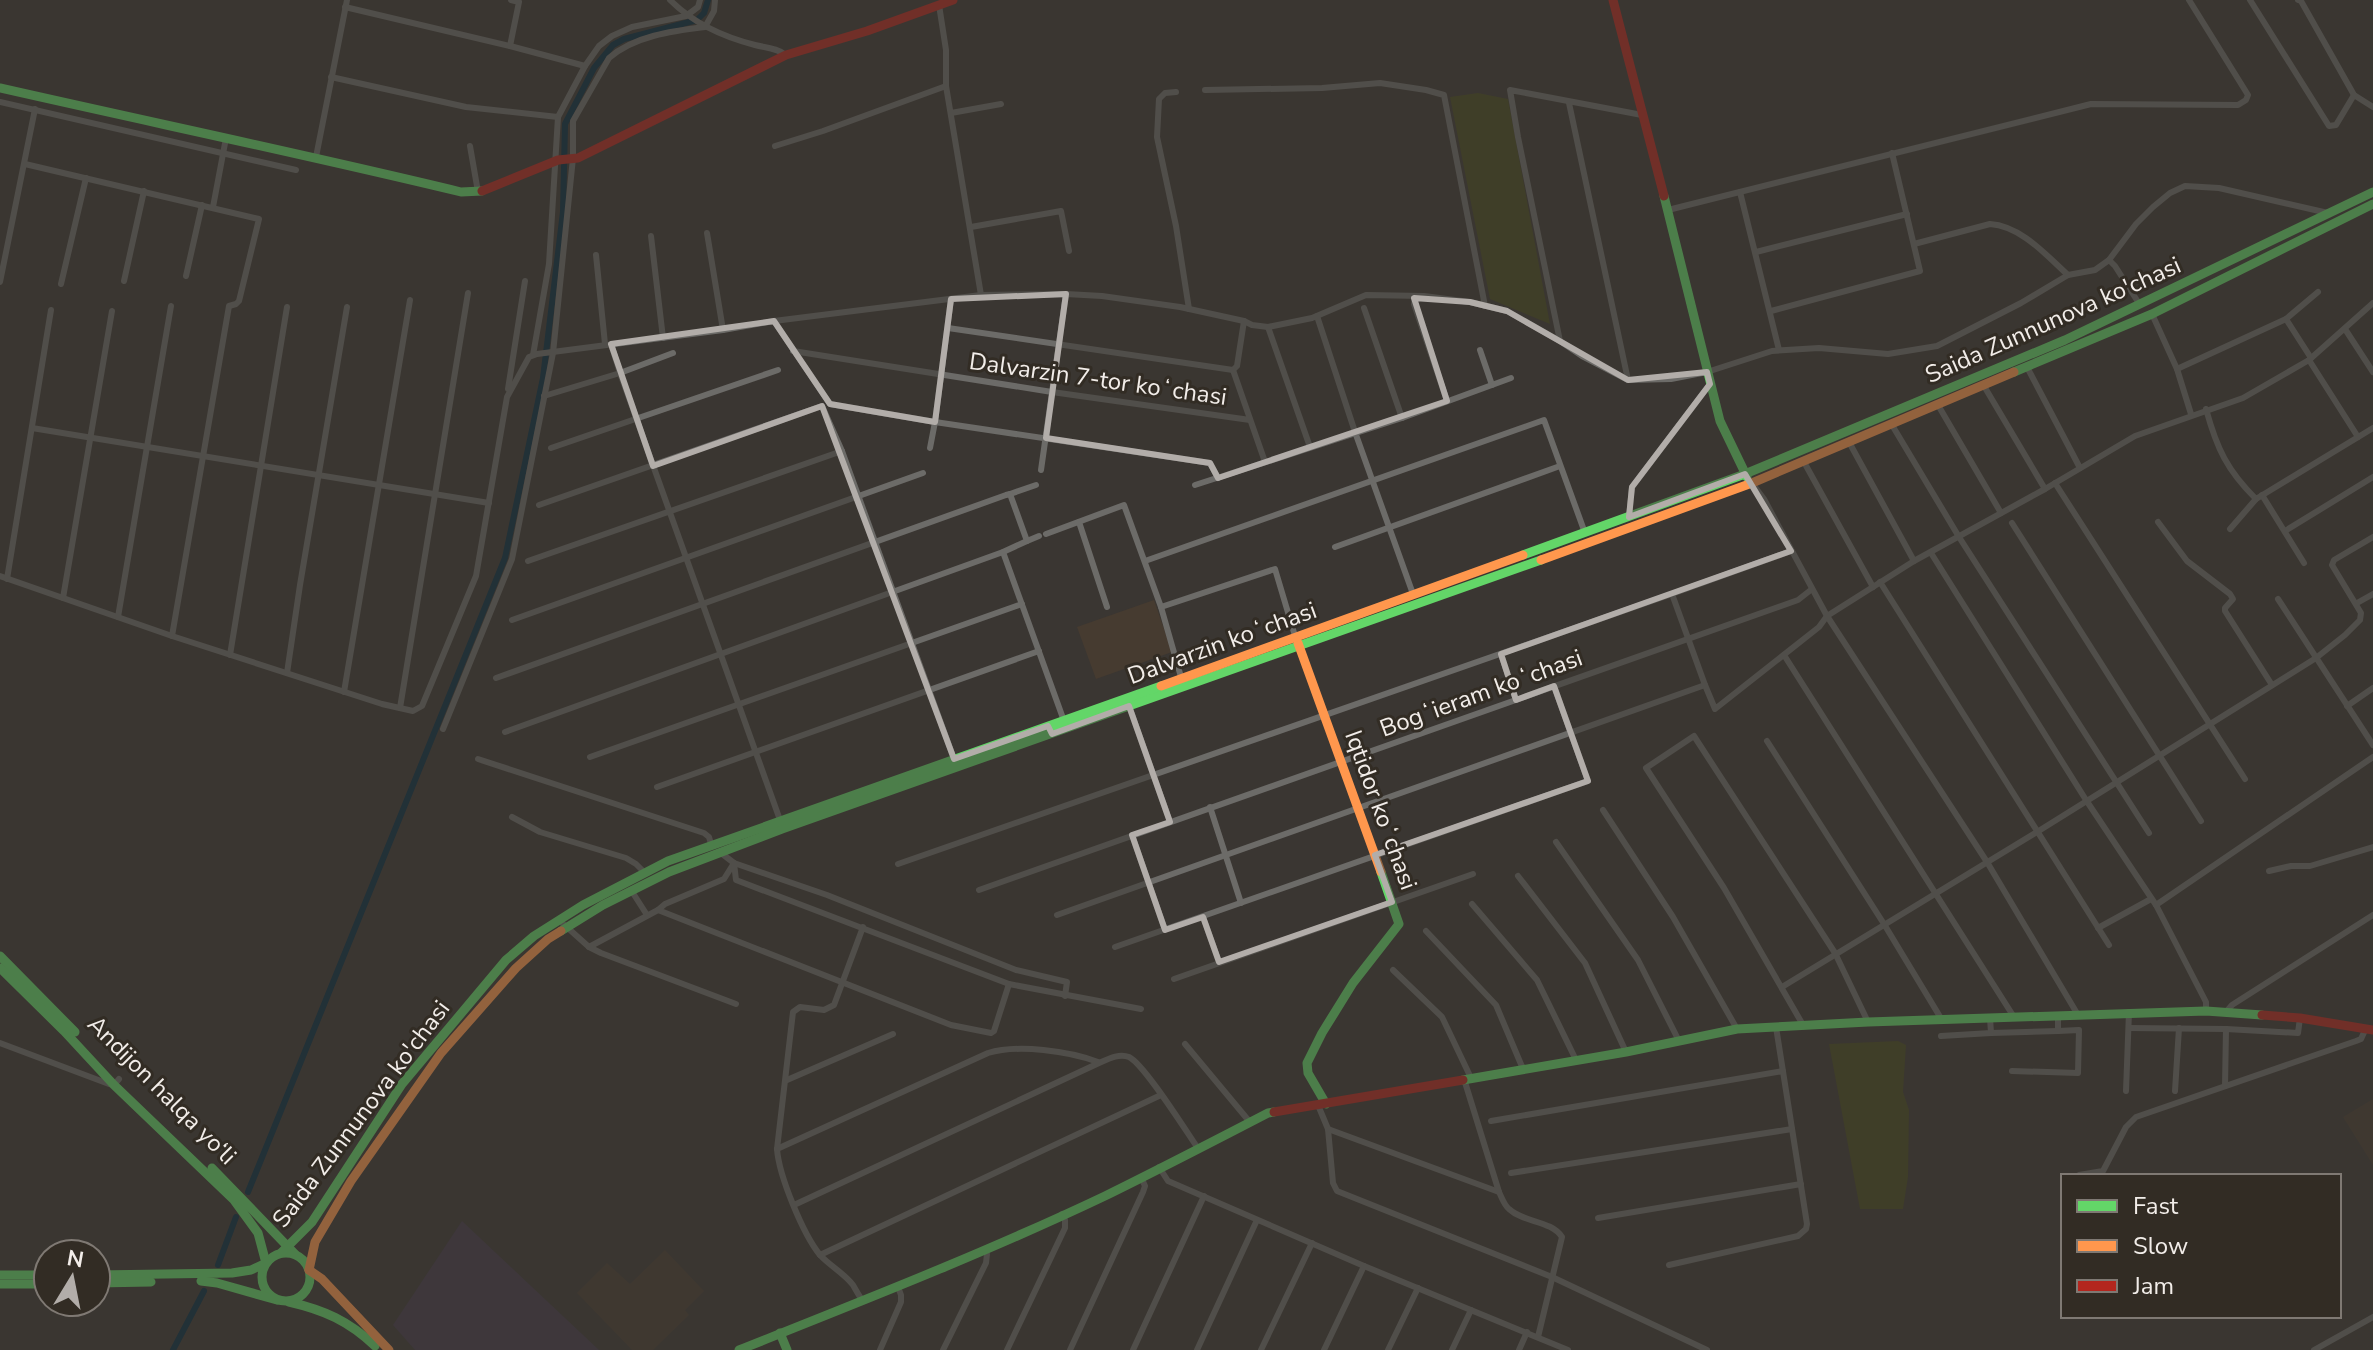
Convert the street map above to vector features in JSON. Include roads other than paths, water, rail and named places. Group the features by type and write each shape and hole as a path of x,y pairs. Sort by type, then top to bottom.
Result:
{"main road":[{"path":"0,88 447,189 478,192 556,160 578,158 786,55 867,31 953,0"},
{"path":"1613,0 1720,421 1752,483"},
{"name":"Saida Zunnunova ko'chasi","path":"1745,474 2065,340 2373,192"},
{"name":"Saida Zunnunova ko'chasi","path":"1752,483 2152,314 2373,204"},
{"name":"Dalvarzin koʻchasi","path":"1365,618 1413,594 1745,474"},
{"name":"Dalvarzin koʻchasi","path":"721,853 1050,730 1064,721 1181,677 1365,618 1752,483"},
{"name":"Dalvarzin koʻchasi","path":"711,844 954,759 1129,706 1297,641"},
{"name":"Iqtidor koʻchasi","path":"1297,641 1399,920 1398,927 1353,983 1307,1063 1308,1073 1322,1104"},
{"name":"Saida Zunnunova ko'chasi","path":"288,1251 312,1222 402,1084 506,960 534,936 603,905 711,844"},
{"name":"Saida Zunnunova ko'chasi","path":"309,1270 315,1242 323,1225 404,1103 441,1053 516,968 583,905 644,872 721,853"},
{"path":"534,936 542,945"},
{"name":"Andijon halqa yo‘li","path":"0,956 70,1026 116,1082 237,1193 288,1251"},
{"name":"Andijon halqa yo‘li","path":"0,968 234,1200 260,1239 266,1263"},
{"path":"739,1350 985,1249 1141,1177 1268,1113 1626,1052 1737,1029 2206,1011 2300,1018 2369,1029"},
{"path":"241,1272 255,1260 260,1239"},
{"path":"277,1300 263,1286 262,1270 271,1257 288,1251 302,1258 309,1270 310,1280 303,1295 289,1302"},
{"path":"112,1275 208,1275 251,1270 266,1263"},
{"path":"309,1270 322,1279 389,1350"},
{"path":"0,1275 32,1275"},
{"path":"112,1283 217,1283 335,1315 352,1324 379,1350"},
{"path":"0,1284 32,1284"},
{"path":"780,1333 787,1350"}],"street":[{"path":"510,46 519,2 511,0"},
{"path":"670,0 702,26 779,50 786,55"},
{"path":"535,355 549,264 558,117 599,46 632,27 686,16 698,7 700,0"},
{"path":"443,729 512,559 552,354 573,121 609,58 631,42 702,26 714,11 715,0"},
{"path":"1668,210 2091,104 2243,103 2248,95 2189,0"},
{"path":"2250,0 2329,126 2336,125 2354,95"},
{"path":"2298,0 2354,95 2373,107"},
{"path":"316,157 346,4 585,66"},
{"path":"939,5 946,50 946,86 981,295"},
{"path":"331,77 466,107 558,117"},
{"path":"1205,90 1322,88 1380,83 1444,95 1485,306"},
{"path":"775,146 946,86"},
{"path":"1560,341 1510,90 1642,115"},
{"path":"1176,92 1165,93 1159,99 1157,137 1176,226 1189,309"},
{"path":"0,102 296,170"},
{"path":"1569,103 1628,380"},
{"path":"951,113 1001,104"},
{"path":"0,282 35,109"},
{"path":"213,207 226,138"},
{"path":"470,146 478,192"},
{"path":"1771,311 1920,271 1892,153"},
{"path":"25,164 259,219 239,301 229,306 172,636"},
{"path":"61,284 86,178"},
{"path":"507,397 529,357 535,355 981,295 1102,296 1189,309 1268,327 1317,316 1366,295 1415,296 1507,311 1628,380 1671,379 1707,372 1779,350 1819,348 1888,354 1937,346 2068,275 2095,270 2109,260 2153,207 2185,186 2211,187 2328,213"},
{"path":"124,281 144,191"},
{"path":"1740,192 1779,350"},
{"path":"186,276 202,205"},
{"path":"971,227 1061,211 1069,251"},
{"path":"1756,252 1907,214"},
{"path":"1914,244 2000,224 2039,248 2068,275"},
{"path":"707,233 723,330"},
{"path":"651,236 663,338"},
{"path":"596,255 608,344 780,820"},
{"path":"2109,260 2140,305"},
{"path":"51,310 3,578 344,692 413,711 422,706 476,576 525,281"},
{"path":"2177,369 2286,319 2318,292"},
{"path":"400,708 468,293"},
{"path":"1041,470 1066,294"},
{"path":"1415,296 1414,304 1447,401"},
{"path":"930,448 951,299"},
{"path":"344,692 410,300"},
{"path":"1672,594 1715,709 1819,627 1827,616 1876,584 2135,436 2243,398 2310,359 2373,303"},
{"path":"118,617 171,306"},
{"path":"230,655 287,307"},
{"path":"287,673 347,307"},
{"path":"1364,308 1402,418"},
{"path":"63,598 112,311"},
{"path":"2152,314 2177,369 2191,414"},
{"path":"1317,316 1413,594"},
{"path":"2286,319 2358,437"},
{"path":"774,321 830,404 1210,463 1218,478"},
{"path":"1233,370 1237,366 1244,321"},
{"path":"1268,327 1310,447"},
{"path":"948,328 1233,370"},
{"path":"2345,329 2373,372"},
{"path":"1480,350 1492,385"},
{"name":"Dalvarzin 7-tor koʻchasi","path":"793,351 1250,420"},
{"path":"544,396 673,353"},
{"path":"2027,367 2080,468"},
{"path":"551,448 778,370"},
{"path":"1233,370 1265,462"},
{"path":"1195,485 1402,418 1511,378"},
{"path":"1629,517 1632,487 1710,384"},
{"path":"1984,386 2045,489"},
{"path":"1938,405 2001,513"},
{"path":"539,505 822,406 842,451 954,759"},
{"path":"2206,409 2214,437 2235,477 2259,497 2304,563"},
{"path":"1145,561 1544,420 1585,533"},
{"path":"1892,425 1959,537 2149,833"},
{"path":"32,428 489,503"},
{"path":"2230,529 2259,497 2373,428"},
{"path":"1849,442 1914,561"},
{"path":"528,561 842,451"},
{"path":"1804,462 1876,584 2109,945"},
{"path":"1335,547 1560,466"},
{"path":"512,620 923,473"},
{"path":"2285,531 2373,477"},
{"path":"1752,483 1764,499 1827,616 1987,862 2078,1015"},
{"path":"2055,483 2245,779"},
{"path":"496,678 1036,485"},
{"path":"1010,494 1027,541"},
{"path":"505,732 1003,552 1124,505 1161,607 1181,677"},
{"path":"1079,522 1107,607"},
{"path":"2158,522 2187,561 2230,594 2233,599 2225,611 2272,685"},
{"path":"2012,523 2201,821"},
{"path":"1782,987 2316,658 2360,620 2357,603 2332,565 2334,560 2373,537"},
{"path":"898,864 1791,551"},
{"path":"1003,552 1064,721"},
{"path":"1931,553 2153,902 2206,1002 2206,1011"},
{"path":"1161,607 1275,569 1297,641"},
{"name":"Bogʻieram koʻchasi","path":"979,890 1798,600 1812,589"},
{"path":"2357,603 2373,594"},
{"path":"2278,599 2373,745"},
{"path":"590,757 1022,604"},
{"path":"657,787 1039,651"},
{"path":"1501,654 1516,700"},
{"path":"1784,655 2014,1017"},
{"path":"1057,915 1705,685"},
{"path":"1115,947 1588,781 1554,686"},
{"path":"2347,706 2373,688"},
{"path":"1129,706 1170,822"},
{"path":"1803,1025 1724,888 1646,768 1694,736 1835,953 1868,1022"},
{"path":"1767,741 1942,1020"},
{"path":"2098,928 2153,902 2373,757"},
{"path":"478,759 704,833 711,844"},
{"path":"1210,807 1241,903"},
{"path":"1603,810 1673,917 1737,1029"},
{"path":"512,817 540,832 626,858 644,872"},
{"path":"1132,835 1165,930"},
{"path":"1556,842 1638,960 1679,1041"},
{"path":"2269,871 2291,866 2306,867 2373,847"},
{"path":"721,853 734,863 827,895 1016,970 1067,982 1065,996"},
{"path":"589,947 665,904 724,879 734,863"},
{"path":"734,863 736,880 1009,984 1141,1009"},
{"path":"1174,979 1473,874"},
{"path":"1518,876 1585,963 1626,1052"},
{"path":"631,890 647,915"},
{"path":"1472,904 1537,980 1576,1060"},
{"path":"658,910 951,1025 991,1033 996,1027 1009,984"},
{"path":"2226,1012 2232,1005 2373,915"},
{"path":"1203,917 1219,962"},
{"path":"563,924 589,947 736,1004"},
{"path":"863,927 834,1005 824,1010 800,1007 793,1012 777,1149 778,1164 794,1205 820,1255 852,1283 863,1301"},
{"path":"1426,931 1496,1005 1523,1069"},
{"path":"1393,970 1442,1017 1468,1078 1499,1192 1507,1208 1521,1217 1558,1231 1562,1237 1538,1337"},
{"path":"2126,1091 2129,1012"},
{"path":"2058,1015 2058,1031"},
{"path":"1990,1018 1991,1033"},
{"path":"2129,1028 2298,1033 2300,1018"},
{"path":"1669,1265 1798,1236 1806,1229 1776,1027"},
{"path":"2175,1091 2179,1028"},
{"path":"2225,1086 2226,1029"},
{"path":"2085,1174 2103,1171 2126,1127 2136,1117 2361,1039 2369,1029"},
{"path":"1941,1036 2079,1030 2078,1073 2012,1071"},
{"path":"787,1080 893,1034"},
{"path":"0,1043 116,1082"},
{"path":"1185,1044 1249,1121"},
{"path":"777,1149 1003,1048 1052,1052 1099,1063"},
{"path":"794,1205 1113,1057 1127,1056 1133,1060 1197,1147"},
{"path":"1491,1121 1783,1071"},
{"path":"820,1255 1161,1095"},
{"path":"1322,1104 1328,1129 1333,1183 1337,1191 1552,1277 1707,1350"},
{"path":"1328,1129 1499,1192"},
{"path":"1511,1173 1792,1129"},
{"path":"1159,1167 1168,1181 1568,1350"},
{"path":"1070,1350 1143,1192 1145,1186 1141,1177"},
{"path":"1598,1218 1801,1184"},
{"path":"1133,1350 1204,1196"},
{"path":"1007,1350 1065,1228 1062,1214"},
{"path":"1197,1350 1257,1220"},
{"path":"1261,1350 1312,1243"},
{"path":"943,1350 986,1263 985,1249"},
{"path":"1324,1350 1364,1266"},
{"path":"880,1350 901,1302 898,1287"},
{"path":"1388,1350 1418,1288"},
{"path":"1452,1350 1471,1310"},
{"path":"2314,1350 2373,1317"},
{"path":"1519,1350 1527,1332"}],"waterway":[{"path":"248,1192 505,558 543,378 563,212 565,124 594,68 613,45 624,39 697,20 704,13 708,0"},
{"path":"218,1265 236,1217"},
{"path":"173,1350 204,1291"}]}
